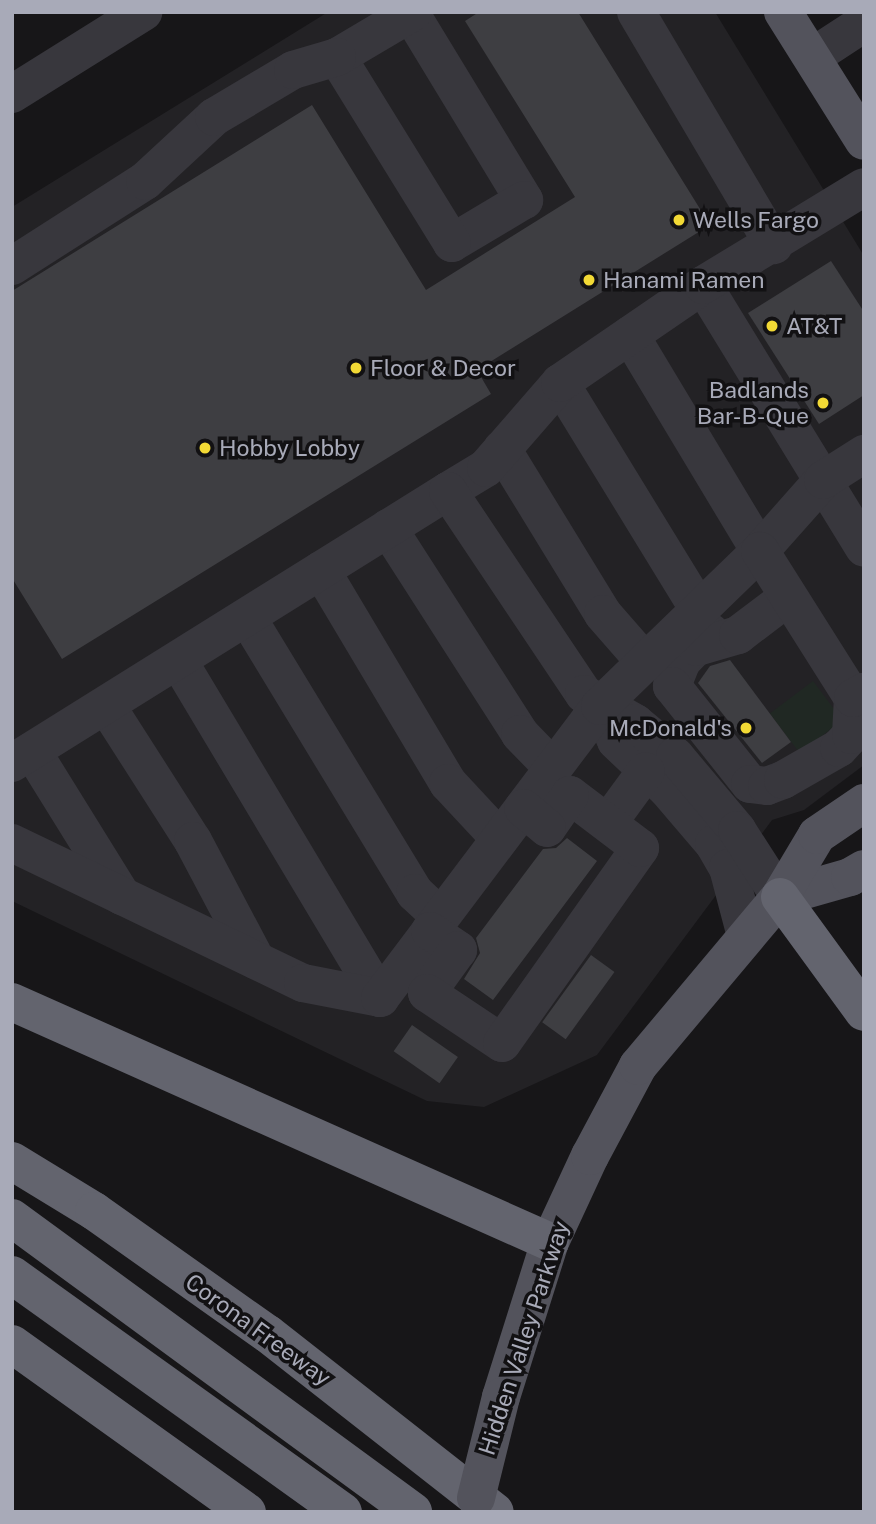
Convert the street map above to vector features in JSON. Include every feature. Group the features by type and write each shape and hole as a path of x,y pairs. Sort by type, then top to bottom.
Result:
{"highway":[{"path":"780,897 864,1012"},
{"path":"12,1002 550,1242"},
{"name":"Corona Freeway","path":"12,1161 94,1211 268,1334 495,1512"},
{"path":"12,1218 413,1512"},
{"path":"12,1275 343,1512"},
{"path":"12,1344 247,1512"}],"main road":[{"path":"783,12 864,141"},
{"name":"Hidden Valley Parkway","path":"472,1512 501,1398 550,1242 590,1156 638,1066 780,897 817,835 864,803"},
{"path":"780,897 850,877 864,869"}],"lane":[{"path":"636,12 774,245"},
{"path":"12,266 145,181 214,117 293,70 337,57 412,13 524,200 452,243 337,57"},
{"path":"12,94 128,17"},
{"path":"812,57 864,23"},
{"path":"122,896 22,757 486,468 560,383 703,285 774,245 864,187"},
{"path":"703,285 864,548"},
{"path":"630,335 774,574 858,695 851,735 839,748 783,780 767,786 750,784 672,686 676,670 697,647 738,635 774,574 823,480 864,454"},
{"path":"560,383 699,610"},
{"path":"502,449 603,614 645,662"},
{"path":"448,491 584,694 600,706 635,723 675,756 737,830 780,897"},
{"path":"388,528 520,734 553,768"},
{"path":"321,570 448,783 500,839"},
{"path":"380,998 600,706 699,610 774,574"},
{"path":"247,617 415,892 436,924 458,950 427,993 502,1043 640,848 570,795 547,828 523,808"},
{"path":"178,660 380,998"},
{"path":"106,705 193,841 256,960"},
{"path":"600,706 616,741 697,821 719,852 728,868 746,936"},
{"path":"608,823 646,771"},
{"path":"12,843 303,983 380,998"}],"shaded area":[{"path":"328,12 715,12 864,256 864,765 804,810 772,820 597,1055 484,1107 427,1101 12,901 12,207"},
{"path":"813,681 842,720 799,753 770,713"}],"building":[{"path":"479,12 578,12 710,225 477,370 491,394 62,659 12,578 12,291 312,105 426,290 575,197 465,21"},
{"path":"831,261 864,312 864,395 819,424 748,313"},
{"name":"McDonald's","path":"730,660 791,742 762,763 698,683 710,666"},
{"path":"567,838 597,861 493,1000 464,979 480,953 476,938 543,849 556,848"},
{"path":"591,955 614,972 566,1039 542,1022"},
{"path":"412,1025 458,1057 440,1083 394,1051"}],"place":[{"name":"Wells Fargo","path":"679,220"},
{"name":"Hanami Ramen","path":"589,280"},
{"name":"AT&T","path":"772,326"},
{"name":"Floor & Decor","path":"356,368"},
{"name":"Badlands Bar-B-Que","path":"823,403"},
{"name":"Hobby Lobby","path":"205,448"},
{"name":"McDonald's","path":"746,728"}]}
